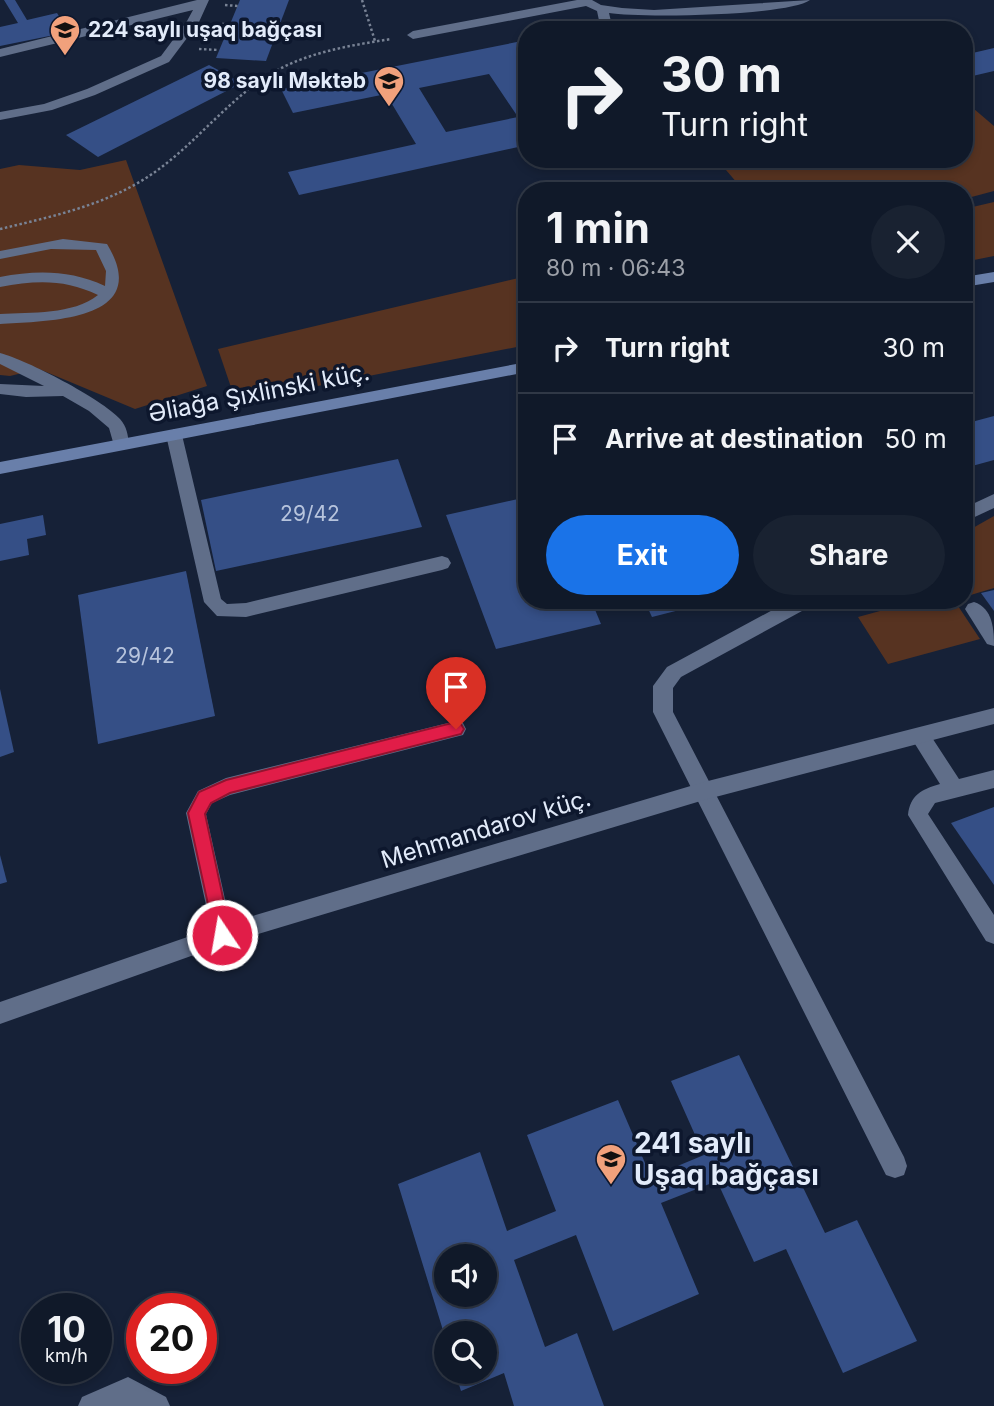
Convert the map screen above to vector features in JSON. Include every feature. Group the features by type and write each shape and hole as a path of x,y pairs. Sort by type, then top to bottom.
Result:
{"main road":[{"path":"973,280 994,277"},
{"name":"Əliağa Şıxlinski küç.","path":"0,468 518,369"}],"street":[{"path":"413,35 584,1 602,9 679,12 730,10 804,0"},
{"path":"0,53 202,2"},
{"path":"0,116 47,107 91,92 121,81 164,59 193,22 202,2"},
{"path":"602,9 605,21"},
{"path":"0,245 84,242 102,247 112,263 112,283 102,303 82,312 0,319"},
{"path":"0,255 51,243"},
{"path":"0,282 30,276 60,276 107,293"},
{"path":"0,358 97,409 114,422 119,430 121,445"},
{"path":"0,389 64,391"},
{"path":"174,435 213,602 223,611 246,610 442,563"},
{"path":"973,511 994,500"},
{"path":"790,609 674,672 663,686 663,712 895,1166"},
{"path":"974,609 994,639"},
{"name":"Mehmandarov küç.","path":"0,1013 222,935 704,791 994,716"},
{"path":"222,935 196,813 205,797 226,787 456,729"},
{"path":"920,736 954,788"},
{"path":"994,779 929,796 919,806 918,815 994,934"},
{"path":"91,1406 128,1390 157,1406"}],"path":[{"path":"362,0 375,41"},
{"path":"0,229 102,199 145,179 263,78 289,64 338,48 413,35"}],"shaded area":[{"path":"973,108 994,126 994,191 973,197 973,182 736,182 724,168 973,168"},
{"path":"126,160 207,386 135,409 39,369 10,376 0,375 0,169 19,165 80,170"},
{"path":"994,202 994,256 973,260 973,207"},
{"path":"518,278 518,347 236,402 218,349"},
{"path":"994,516 994,588 973,594 973,528"},
{"path":"887,609 960,609 980,639 888,664 858,617"}],"building":[{"path":"4,0 15,0 27,20 57,13 69,32 0,46 0,27 18,23"},
{"path":"240,0 289,0 266,61 216,58"},
{"path":"518,42 518,117 518,147 299,195 288,172 416,144 386,94 293,113 281,89","holes":["489,74 518,117 446,132 419,88"]},
{"path":"994,48 994,71 973,76 973,53"},
{"path":"209,65 242,83 98,157 66,135"},
{"path":"994,416 994,460 973,466 973,422"},
{"path":"398,459 422,527 216,571 201,500"},
{"path":"518,499 518,609 595,609 601,624 496,649 446,515"},
{"path":"43,515 46,535 27,539 29,555 0,561 0,524"},
{"path":"186,571 215,716 98,744 78,595"},
{"path":"994,590 994,611 981,593"},
{"path":"648,609 684,609 652,617"},
{"path":"0,689 14,752 0,757"},
{"path":"994,807 994,885 951,823"},
{"path":"0,855 7,882 0,884"},
{"path":"739,1055 825,1233 857,1220 917,1341 843,1373 786,1249 754,1262 717,1181 661,1203 699,1294 613,1331 576,1235 514,1260 545,1347 577,1333 604,1406 514,1406 504,1373 497,1376 497,1321 440,1321 436,1307 497,1307 497,1244 434,1244 434,1301 398,1184 480,1152 507,1231 556,1211 527,1135 618,1100 651,1177 704,1155 671,1081"},
{"path":"459,1384 478,1384 461,1391"}],"place":[{"name":"224 saylı uşaq bağçası","path":"65,57"},
{"name":"98 saylı Məktəb","path":"389,108"},
{"name":"241 saylı Uşaq bağçası","path":"611,1186"}],"route":[{"path":"222,935 196,813 205,797 226,787 456,729"}]}
